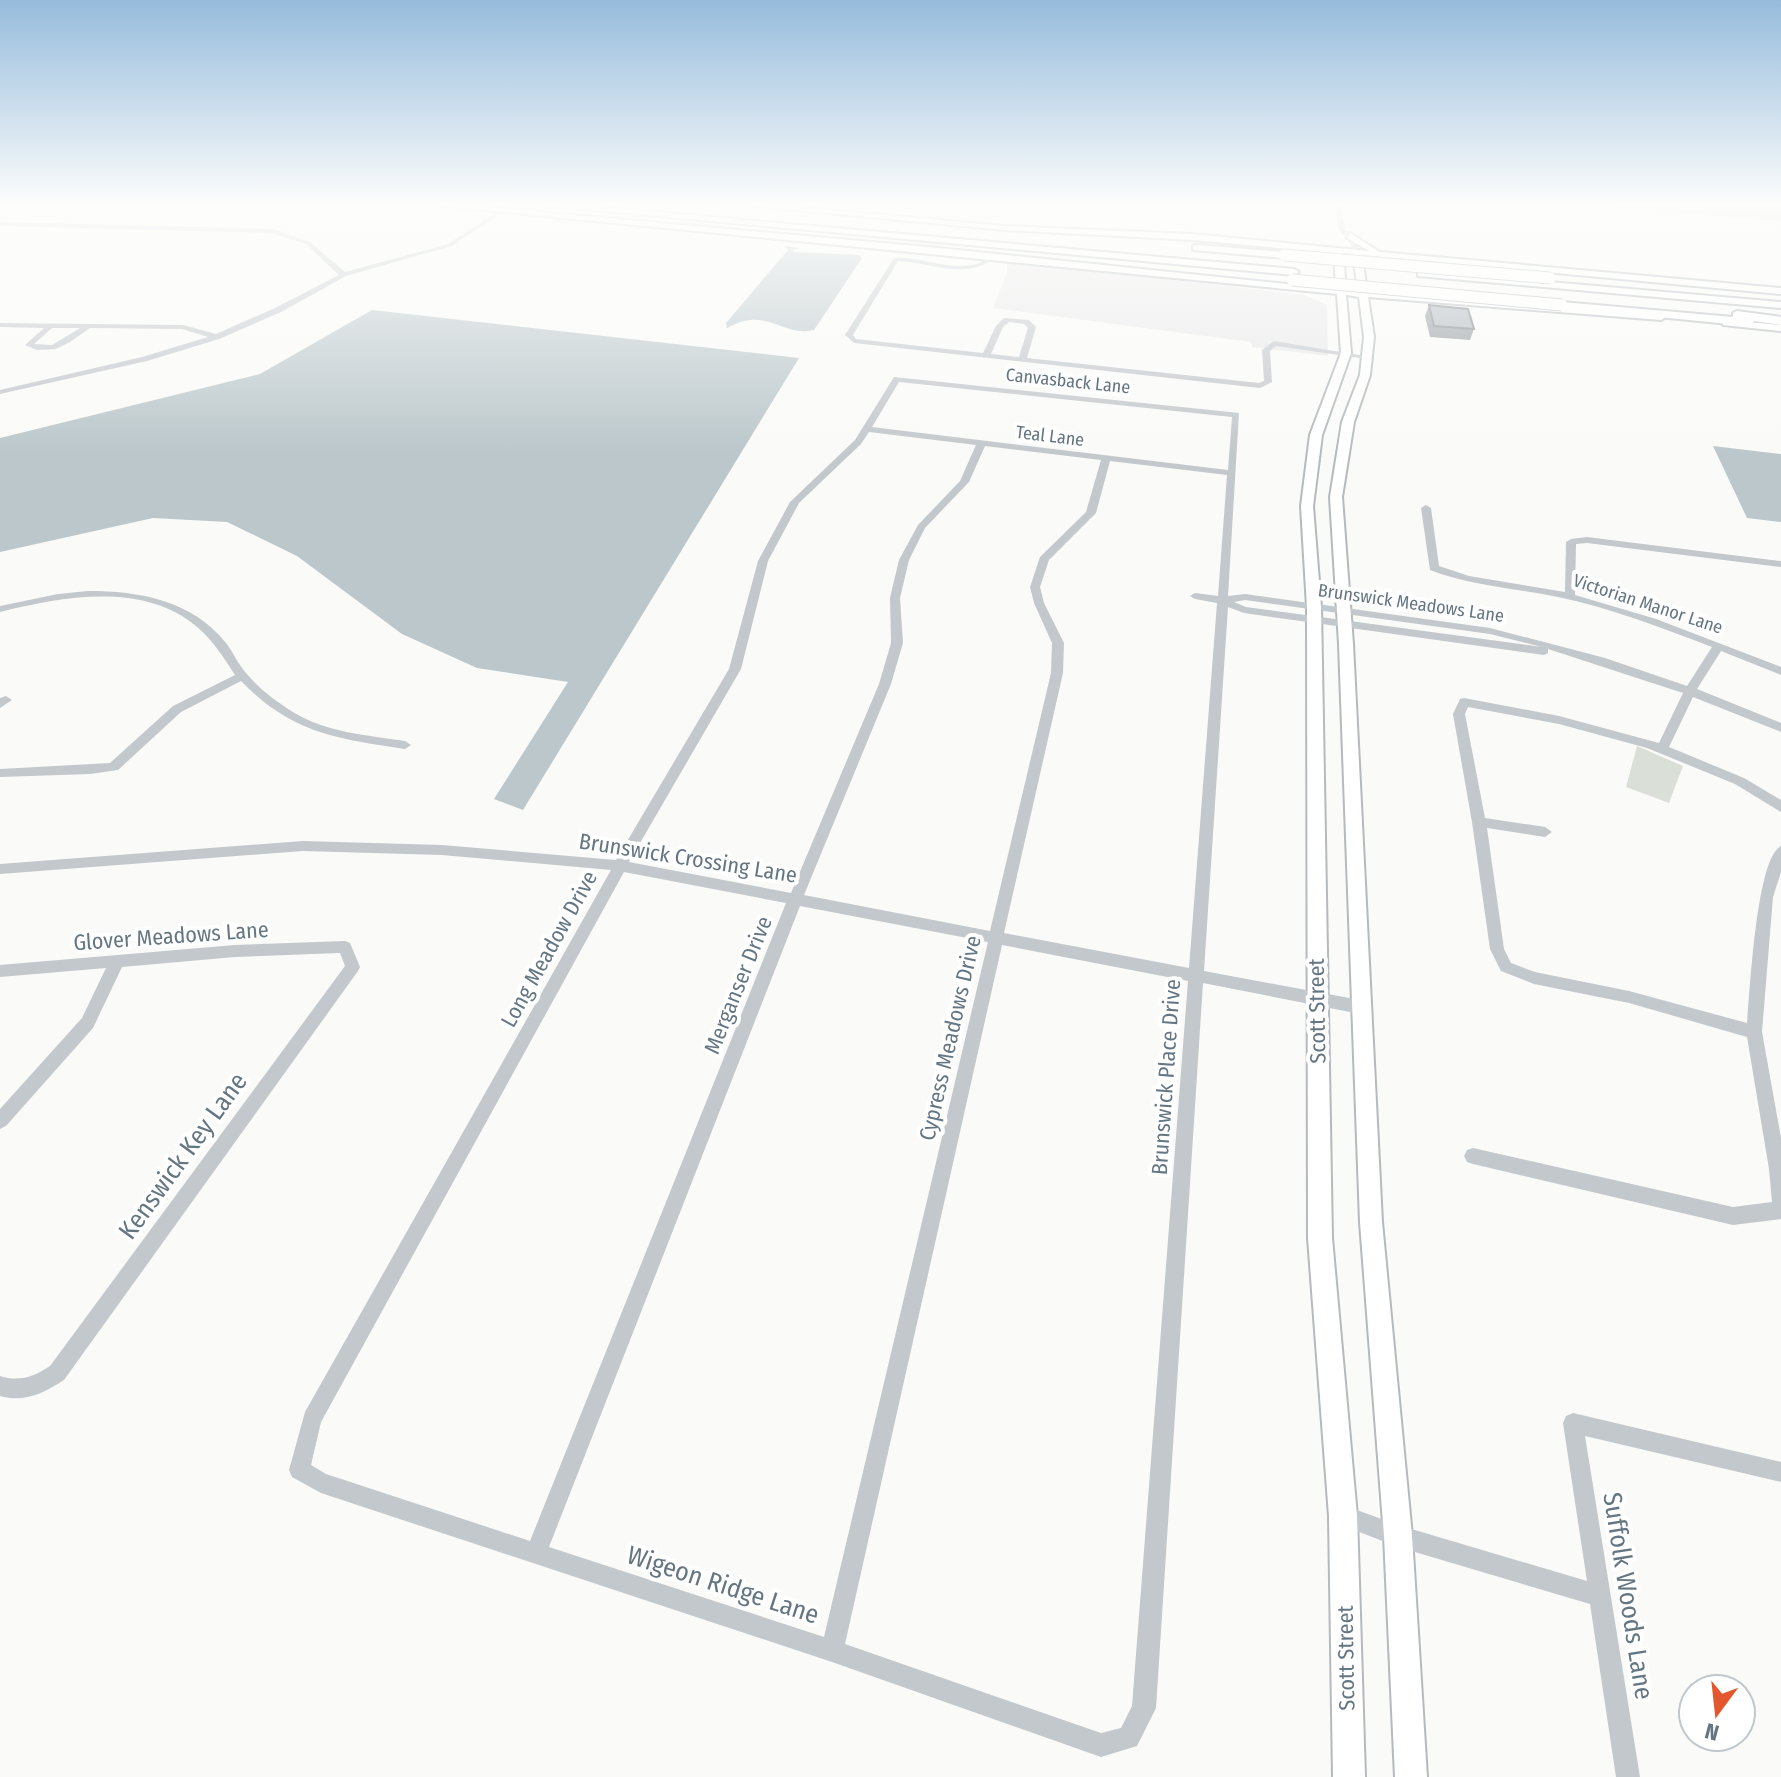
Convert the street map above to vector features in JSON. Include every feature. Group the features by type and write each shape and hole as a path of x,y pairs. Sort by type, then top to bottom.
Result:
{"highway":[{"path":"1394,289 1781,324"},
{"path":"1509,289 1781,324"},
{"path":"1532,289 1781,314"},
{"path":"1579,289 1781,298"},
{"path":"1668,289 1781,298"}],"main road":[{"path":"1313,289 1343,306"},
{"path":"1329,289 1406,298 1781,324"},
{"name":"Scott Street","path":"1340,289 1346,353 1316,435 1307,506 1313,613 1320,1238 1343,1516 1349,1777"},
{"name":"Scott Street","path":"1361,289 1369,337 1365,375 1348,422 1336,497 1371,1222 1398,1536 1411,1777"},
{"path":"1699,289 1781,298"},
{"path":"1364,308 1378,301 1406,298"},
{"path":"1323,417 1348,422"}],"street":[{"path":"0,392 144,359 216,337 318,289"},
{"path":"877,289 849,335 854,341 1260,386 1268,382 1266,350 1274,343 1367,357"},
{"path":"986,356 1000,326 1007,320 1026,322 1032,327 1022,360"},
{"path":"0,325 183,327 216,337"},
{"path":"50,326 29,345 44,349 59,346 88,326"},
{"name":"Canvasback Lane","path":"897,379 1236,415"},
{"name":"Long Meadow Drive","path":"299,1470 312,1419 620,866 735,669 763,561 795,502 858,442 897,379"},
{"name":"Brunswick Place Drive","path":"1129,1738 1144,1708 1236,415"},
{"name":"Teal Lane","path":"865,429 1232,473"},
{"name":"Merganser Drive","path":"536,1553 796,897 885,684 897,643 895,598 904,560 921,527 964,482 981,444"},
{"name":"Cypress Meadows Drive","path":"832,1651 1057,673 1058,643 1039,603 1035,587 1038,572 1054,547 1091,513 1106,458"},
{"name":"Victorian Manor Lane","path":"1426,508 1434,568 1453,577 1570,596 1657,622 1781,671"},
{"path":"1570,596 1571,542 1781,564"},
{"path":"0,609 82,592 132,595 171,606 199,621 221,644 242,676 275,704 306,724 354,737 405,745"},
{"name":"Brunswick Meadows Lane","path":"1195,596 1222,600 1244,610 1344,617 1593,657 1691,689 1781,728"},
{"path":"1663,747 1691,689 1719,646"},
{"path":"0,773 114,767 177,709 242,676"},
{"path":"1754,1032 1667,1006 1534,978 1506,967 1497,949 1479,822 1459,714 1464,702 1559,719 1663,747 1764,792 1781,807"},
{"path":"1479,822 1545,832"},
{"name":"Brunswick Crossing Lane","path":"0,869 303,846 442,850 620,866 996,935 1360,1007"},
{"path":"1473,1156 1733,1216 1781,1209 1778,1169 1754,1032 1766,897 1781,851"},
{"name":"Glover Meadows Lane","path":"0,971 235,951 345,947"},
{"name":"Kenswick Key Lane","path":"0,1386 14,1391 37,1386 57,1373 353,967 345,947"},
{"path":"0,1121 88,1023 117,961"},
{"name":"Suffolk Woods Lane","path":"1628,1777 1573,1423 1781,1472"},
{"name":"Wigeon Ridge Lane","path":"299,1470 321,1483 832,1651 1101,1745 1129,1738"},
{"path":"1343,1516 1398,1536 1600,1596"}],"shaded area":[{"path":"755,289 841,289 814,330 792,330 753,320 727,328 726,323"},
{"path":"1001,289 1251,289 1304,295 1327,305 1328,356 1252,347 1251,342 993,308"},
{"path":"372,310 799,358 523,810 494,799 568,682 477,668 402,634 297,556 227,522 153,518 0,552 0,438 260,374"},
{"path":"1713,446 1781,454 1781,522 1747,518"},
{"path":"1637,746 1683,766 1669,803 1626,787"}],"building":[{"path":"1429,305 1468,309 1474,329 1434,326"}]}
